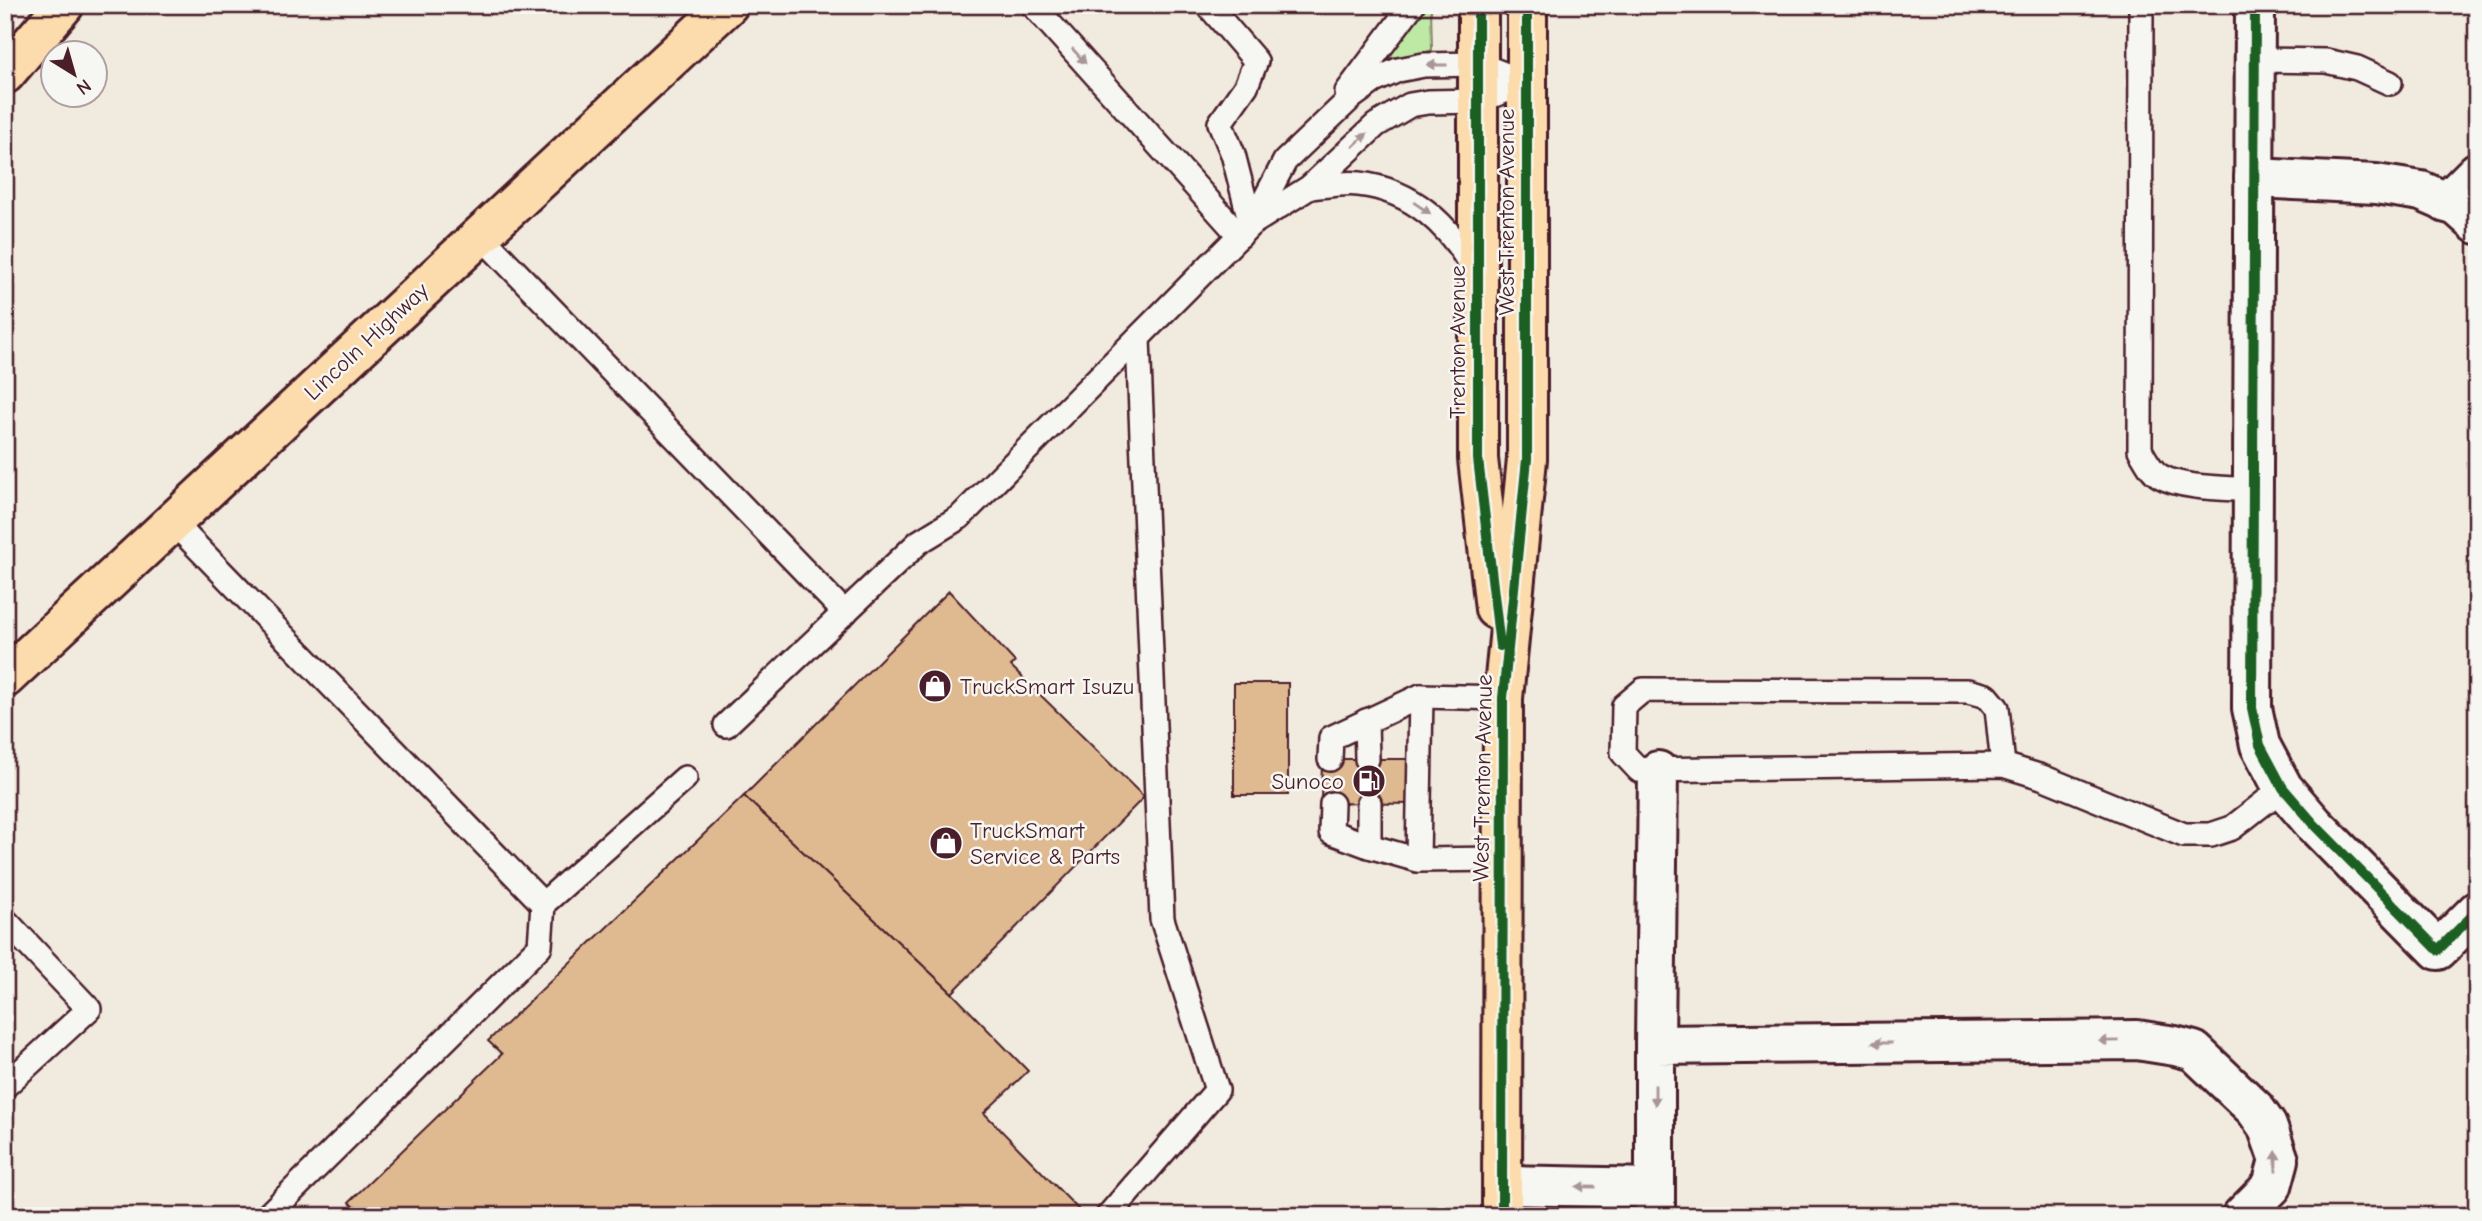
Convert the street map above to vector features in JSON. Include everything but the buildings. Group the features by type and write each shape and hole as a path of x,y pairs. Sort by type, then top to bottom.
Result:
{"main road":[{"path":"5,74 64,5"},
{"name":"Lincoln Highway","path":"5,678 728,5"},
{"name":"Trenton Avenue","path":"1478,5 1478,459 1503,687"},
{"name":"West Trenton Avenue","path":"1502,1200 1503,687 1527,459 1527,5"}],"street":[{"path":"2255,5 2252,708 2260,745 2283,788 2314,824 2438,950 2477,911"},
{"path":"2446,203 2477,172"},
{"path":"2254,178 2376,184 2421,191 2458,207 2477,224"},
{"path":"1502,1200 1655,1202 1658,771"},
{"path":"1656,1045 2137,1040 2194,1051 2255,1109 2274,1142 2279,1160 2272,1186 2242,1216"}],"lane":[{"path":"1033,5 1246,230"},
{"path":"1208,5 1256,61 1246,86 1220,123 1233,154 1246,230"},
{"path":"1319,129 1412,5"},
{"path":"2141,5 2140,450 2149,466 2161,477 2184,484 2253,490"},
{"path":"2255,60 2326,61 2357,68 2390,83"},
{"path":"1246,230 1285,161 1352,97 1374,81 1398,70 1424,65 1478,83 1527,83"},
{"path":"726,725 919,542 960,517 1246,230 1310,187 1376,125 1392,113 1410,105 1428,102 1478,83 1527,83"},
{"path":"1310,187 1356,184 1381,188 1408,198 1433,215 1451,234 1478,278"},
{"path":"480,235 845,613"},
{"path":"1108,1216 1217,1090 1162,919 1138,339"},
{"path":"173,522 542,904"},
{"path":"1330,759 1331,738 1421,696 1503,687"},
{"path":"2003,765 1997,708 1987,696 1968,691 1643,690 1624,706 1623,754 1639,770 2003,765 2042,777 2184,835 2211,835 2232,828 2283,788"},
{"path":"1418,860 1421,696"},
{"path":"1366,721 1367,759"},
{"path":"267,1216 540,946 542,904 684,778"},
{"path":"1332,803 1331,832 1369,846 1418,860 1501,859"},
{"path":"1369,803 1369,846"},
{"path":"5,920 89,1009 5,1086"}],"green space":[{"path":"1425,5 1431,8 1432,50 1383,59"}],"cycle path":[{"path":"1478,5 1478,459 1500,646"},
{"path":"1502,1216 1503,698 1527,459 1527,5"},
{"path":"2255,5 2252,708 2260,745 2283,788 2314,824 2438,950 2477,911"}],"place":[{"name":"TruckSmart Isuzu","path":"935,686"},
{"name":"Sunoco","path":"1369,781"},
{"name":"TruckSmart Service & Parts","path":"946,843"}]}
